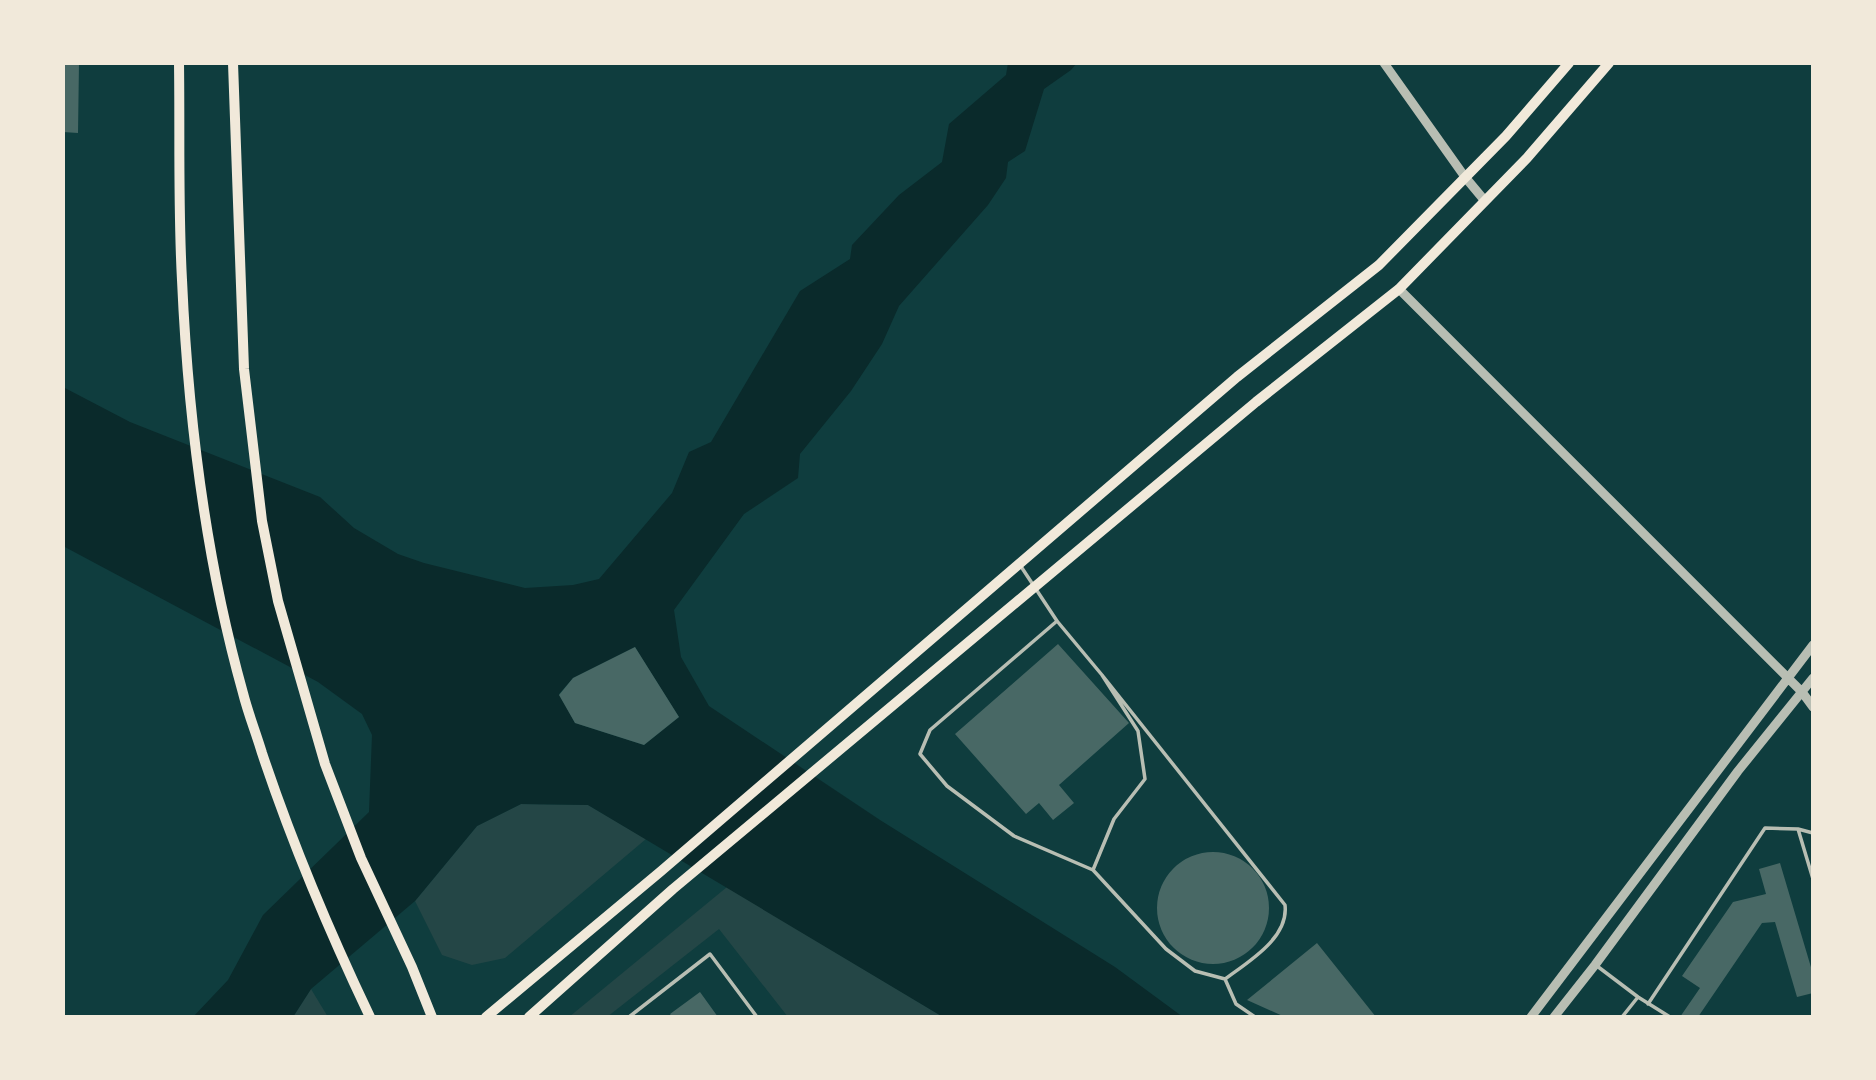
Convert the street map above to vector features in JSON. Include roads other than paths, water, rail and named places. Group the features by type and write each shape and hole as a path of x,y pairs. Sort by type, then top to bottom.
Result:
{"main road":[{"path":"179,63 182,278 188,369 196,452 222,605 243,693 273,785 314,894 370,1017"},
{"path":"233,63 244,369 262,521 278,601 325,764 361,858 412,967 432,1017"},
{"path":"486,1017 660,872 1237,377 1379,265 1506,136 1569,63"},
{"path":"530,1017 673,888 1256,402 1399,289 1527,158 1609,63"}],"street":[{"path":"1384,63 1485,201"},
{"path":"1399,289 1802,692 1813,707"},
{"path":"1531,1017 1813,645"},
{"path":"1554,1017 1738,771 1813,677"}],"lane":[{"path":"1019,564 1057,621 1285,905 1286,916 1275,938 1225,979"},
{"path":"1057,621 930,730 919,754 947,786 1014,836 1093,870 1166,950 1195,971 1225,979"},
{"path":"1093,870 1114,819 1144,779 1138,731 1102,675"},
{"path":"1648,1003 1765,828 1813,833"},
{"path":"1798,830 1813,879"},
{"path":"629,1017 710,954 757,1017"},
{"path":"1595,965 1670,1017"},
{"path":"1225,979 1236,1004 1255,1017"},
{"path":"1622,1017 1638,997"}]}
